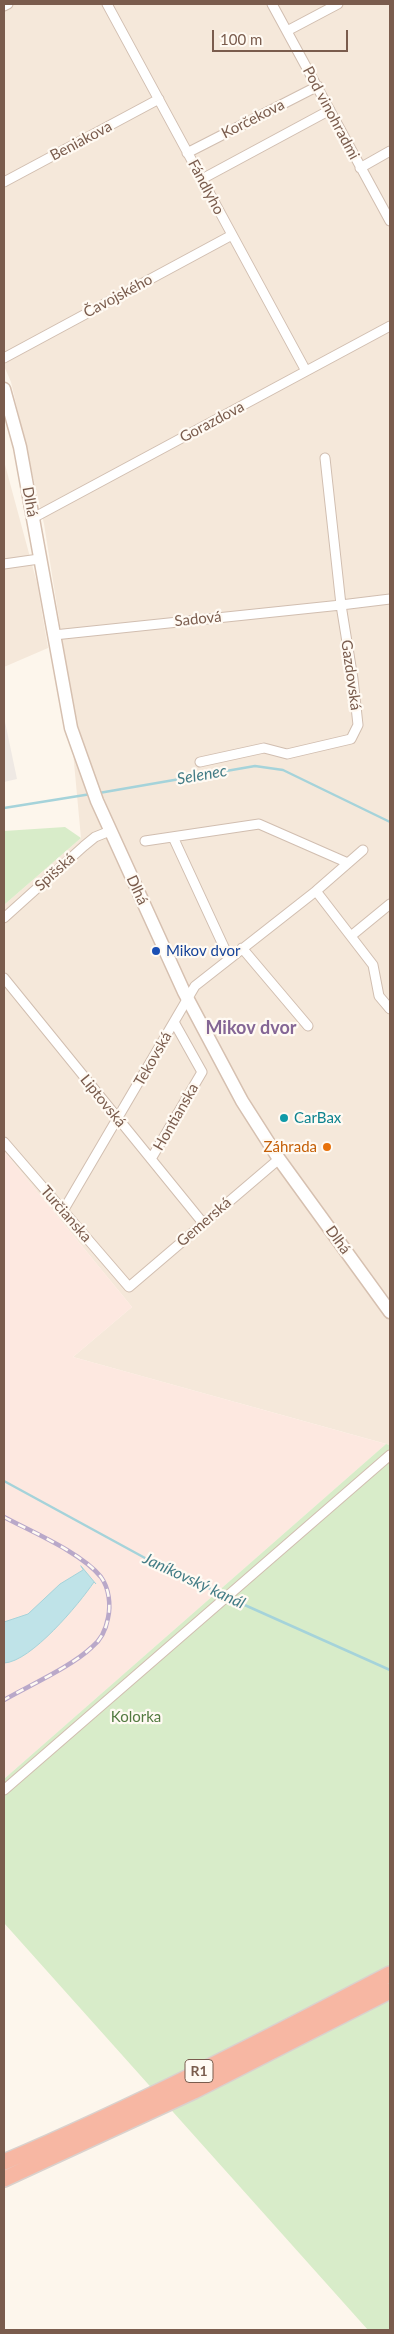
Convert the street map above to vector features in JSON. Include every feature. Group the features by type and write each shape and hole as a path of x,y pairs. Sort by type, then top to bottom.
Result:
{"highway":[{"name":"R1","path":"4,2162 178,2081 295,2024 390,1974"},
{"name":"R1","path":"4,2179 194,2091 390,1991"}],"street":[{"path":"4,6 8,4"},
{"name":"Fándlyho","path":"107,4 306,371"},
{"name":"Pod vinohradmi","path":"272,4 390,222"},
{"path":"287,32 338,4"},
{"name":"Korčekova","path":"188,153 318,86"},
{"name":"Beniakova","path":"4,182 159,99"},
{"name":"Korčekova","path":"202,179 330,110"},
{"path":"360,168 390,151"},
{"name":"Čavojského","path":"4,358 232,235"},
{"name":"Gorazdova","path":"33,518 390,326"},
{"name":"Dlhá","path":"4,389 8,416 33,518 71,728 96,801 188,999 242,1101 279,1159 390,1312"},
{"path":"326,458 341,604"},
{"path":"4,564 39,558"},
{"name":"Sadová","path":"54,635 390,599"},
{"name":"Gazdovská","path":"200,762 264,748 287,754 351,739 358,725 341,604"},
{"path":"146,841 259,824 348,863"},
{"name":"Spišská","path":"4,918 84,846 95,837 110,831"},
{"path":"173,837 229,958"},
{"name":"Tekovská","path":"64,1211 195,986 316,891 362,850"},
{"path":"316,891 373,966 376,973 379,996 390,1009"},
{"path":"351,936 390,904"},
{"path":"242,948 308,1026"},
{"name":"Liptovská","path":"4,978 203,1223"},
{"name":"Hontianska","path":"151,1159 202,1072 174,1022"},
{"name":"Turčianska","path":"4,1142 129,1287"},
{"name":"Gemerská","path":"129,1287 279,1159"},
{"path":"4,1790 390,1455"}],"shaded area":[{"path":"4,4 390,4 390,1445 73,1357 132,1307 4,1151 4,905 81,838 63,644 44,524 11,382 4,366"},
{"path":"4,461 37,583 48,648 4,667"},
{"path":"4,717 17,779 4,782"},
{"path":"4,1151 132,1307 73,1357 386,1444 4,1779"}],"green space":[{"path":"65,827 81,838 4,905 4,831"},
{"name":"Kolorka","path":"386,1444 390,1445 390,2330 368,2330 4,1923 4,1779"}],"water":[{"path":"81,1566 96,1584 94,1582 66,1617 40,1643 15,1660 4,1663 4,1622 28,1614 60,1584 83,1570"}],"waterway":[{"name":"Selenec","path":"99,793 255,766 283,770 390,822"},
{"name":"Selenec","path":"4,808 91,794"},
{"name":"Janíkovský kanál","path":"4,1481 156,1564 224,1595"},
{"name":"Janíkovský kanál","path":"229,1598 390,1670"}],"railway":[{"path":"4,1517 69,1551 93,1568 106,1586 109,1597 108,1618 104,1630 92,1647 62,1669 4,1700"}],"place":[{"name":"Mikov dvor","path":"156,951"},
{"name":"CarBax","path":"284,1118"},
{"name":"Záhrada","path":"327,1147"}],"district":[{"name":"Mikov dvor","path":"251,1028"}]}
